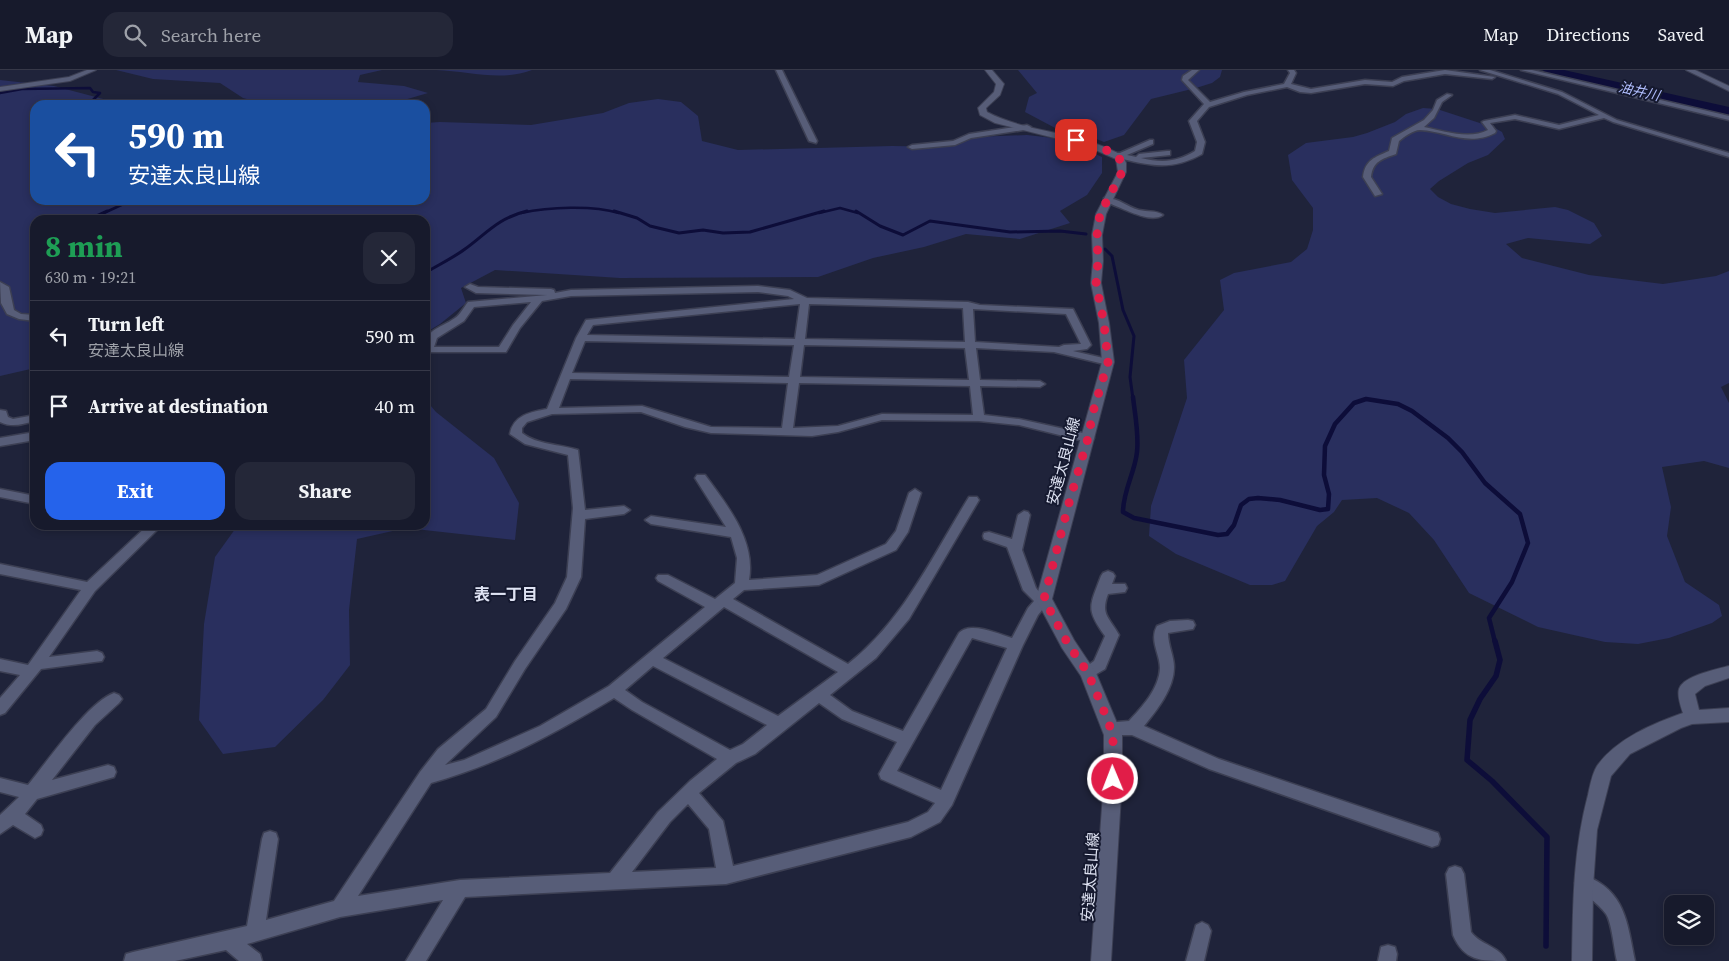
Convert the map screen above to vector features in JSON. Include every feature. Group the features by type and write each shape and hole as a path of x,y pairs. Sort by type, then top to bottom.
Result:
{"main road":[{"path":"0,89 70,79 93,70"},
{"path":"988,70 1000,84 997,92 982,108 983,112 998,121 1089,144 1123,156"},
{"path":"1689,70 1729,89"},
{"name":"安達太良山線","path":"1101,961 1113,779 1113,735 1088,673 1068,644 1044,599 1108,362 1104,323 1096,284 1098,223 1107,200 1122,172 1123,156"},
{"path":"1692,717 1686,691 1711,676 1729,672"},
{"path":"1582,961 1584,883 1588,830 1603,772 1624,749 1675,723 1692,717 1729,715"}],"street":[{"path":"779,70 813,141"},
{"path":"1196,70 1186,75 1185,80 1208,105"},
{"path":"1287,85 1293,72 1291,70"},
{"path":"1483,70 1566,96 1605,116 1729,155"},
{"path":"1524,70 1729,118"},
{"path":"1123,156 1152,166 1179,163 1199,152 1201,142 1194,121 1208,105 1246,93 1287,85 1310,91 1365,82 1393,84 1402,79 1445,72 1515,79"},
{"path":"1378,194 1368,177 1371,163 1377,158 1393,152 1395,140 1419,128 1434,113 1439,101 1449,95"},
{"path":"1419,128 1450,135 1481,135 1491,132 1486,122 1512,117 1559,127 1605,116"},
{"path":"912,147 955,143 969,136 1027,127"},
{"path":"1123,156 1150,142"},
{"path":"1123,156 1167,153"},
{"path":"1107,200 1120,203 1135,212 1159,215"},
{"path":"0,285 4,287 6,309 10,314 30,318"},
{"path":"470,287 476,290 571,293 758,289 790,293 806,301"},
{"path":"430,336 461,318 471,304 539,299 571,293"},
{"path":"430,350 502,350 516,327 539,299"},
{"path":"787,432 793,380 806,301"},
{"path":"552,410 567,376 582,338 589,322 767,303 806,301 968,304 980,308 1070,311 1086,345 1083,347 1054,349 970,345 582,338"},
{"path":"968,304 970,345 979,418"},
{"path":"1054,349 1108,362"},
{"path":"567,376 1040,384"},
{"path":"340,908 426,777 444,754 490,713 520,665 561,606 574,577 578,514 574,453 520,438 516,434 516,428 520,421 552,410 642,409 689,425 711,430 787,432 838,429 882,416 979,418 1019,422 1088,438"},
{"path":"2,413 3,419 12,423 30,419"},
{"path":"0,442 30,437"},
{"path":"701,478 718,502 744,555 741,585"},
{"path":"0,493 30,499"},
{"path":"426,777 466,766 514,746 614,690 741,585 819,580 891,548 902,532 915,493"},
{"path":"614,882 664,817 689,793 730,758 749,749 871,654 904,615 973,500"},
{"path":"578,514 624,510"},
{"path":"1016,550 1024,515"},
{"path":"651,520 734,533"},
{"path":"0,710 34,668 90,587 151,530"},
{"path":"133,961 229,940 340,908 460,889 726,876 911,829 934,816 946,800 1016,645 1033,612 1044,599 1036,597 1030,590 1016,550 1012,544 989,536"},
{"path":"0,569 90,587"},
{"path":"663,578 720,603 849,671"},
{"path":"1088,673 1100,665 1112,635 1099,617 1097,605 1106,583 1120,588"},
{"path":"1133,728 1149,710 1163,687 1167,667 1160,636 1162,630 1166,627 1188,626"},
{"path":"946,800 887,774 968,633 985,635 1016,645"},
{"path":"0,665 34,668 97,657"},
{"path":"653,659 779,724"},
{"path":"614,690 637,706 730,758"},
{"path":"819,696 847,715 907,738"},
{"path":"34,830 6,821 90,720 114,699"},
{"path":"1111,728 1133,728 1215,764 1432,839"},
{"path":"0,785 31,793 108,772"},
{"path":"689,793 717,826 726,876"},
{"path":"255,932 270,839"},
{"path":"1455,874 1462,934 1468,944 1497,961"},
{"path":"1584,883 1597,892 1616,911 1626,961"},
{"path":"416,961 460,889"},
{"path":"1195,961 1202,930"},
{"path":"229,940 253,961"}],"shaded area":[{"path":"116,70 382,70 360,75 358,82 404,86 428,93 404,100 250,100 243,98 220,83 153,79"},
{"path":"436,70 532,70 496,76"},
{"path":"1018,70 1222,70 1220,77 1212,83 1151,99 1124,135 1104,142 1086,135 1057,129 1025,112 1029,97 1037,93"},
{"path":"0,80 54,86 107,100 30,100 30,205 430,205 430,123 531,125 603,113 629,103 658,99 681,102 698,116 702,141 738,150 892,146 951,147 975,137 1027,135 1062,139 1102,157 1102,173 1087,195 1060,211 1070,223 1020,239 966,234 924,247 873,258 818,277 620,278 495,270 461,288 466,303 430,330 430,215 30,215 30,369 0,376"},
{"path":"1423,108 1437,109 1495,128 1502,132 1505,139 1488,155 1468,163 1439,181 1430,189 1438,197 1451,204 1495,213 1555,207 1568,210 1594,223 1602,236 1590,244 1528,238 1506,244 1522,258 1589,275 1663,284 1716,276 1729,271 1729,383 1721,387 1729,403 1729,468 1704,461 1662,467 1671,507 1667,536 1685,582 1719,605 1722,616 1712,623 1669,638 1638,644 1605,642 1538,627 1469,593 1434,540 1409,513 1377,498 1342,500 1334,512 1317,526 1285,581 1272,585 1250,585 1176,554 1149,536 1151,506 1187,398 1184,360 1224,310 1220,280 1234,273 1291,262 1307,249 1313,230 1313,208 1292,180 1288,155 1306,143 1353,137 1367,133"},
{"path":"430,405 436,412 494,458 519,503 515,540 424,530 430,530"},
{"path":"234,530 397,530 357,539 349,610 350,665 323,700 275,747 223,754 199,720 204,624 215,557"}],"waterway":[{"name":"油井川","path":"1549,70 1602,84 1729,111"},
{"path":"0,93 22,89 90,88 93,92 100,93 93,100"},
{"path":"104,213 121,205"},
{"path":"521,213 544,209 570,208 608,210 619,213"},
{"path":"819,213 840,208 858,213"},
{"path":"98,215 107,211"},
{"path":"430,270 460,252 500,222 527,211"},
{"path":"614,211 637,218 650,226 679,233 703,230 723,233 750,232 824,211"},
{"path":"856,211 880,226 903,235 930,221 1010,232 1060,231 1086,234"},
{"path":"1105,249 1112,256 1123,310 1134,336 1130,377 1133,399"},
{"path":"1133,397 1137,431 1137,452 1123,512 1134,518 1218,535 1227,534 1234,525 1241,505 1249,499 1280,500 1320,510 1328,509 1329,494 1324,475 1325,446 1335,424 1354,403 1366,399 1398,404 1412,411 1448,438 1462,452 1485,483 1520,514 1528,543 1512,582 1489,618 1495,642"},
{"path":"1495,641 1500,660 1496,676 1480,699 1470,720 1467,760 1492,781 1547,837 1546,946"}],"district":[{"name":"表一丁目","path":"506,594"}],"route":[{"path":"1076,140 1117,155 1122,163 1122,172 1100,214 1097,235 1098,261 1096,284 1104,323 1108,362 1044,599 1068,644 1088,673 1106,716 1113,735 1113,779"}]}
